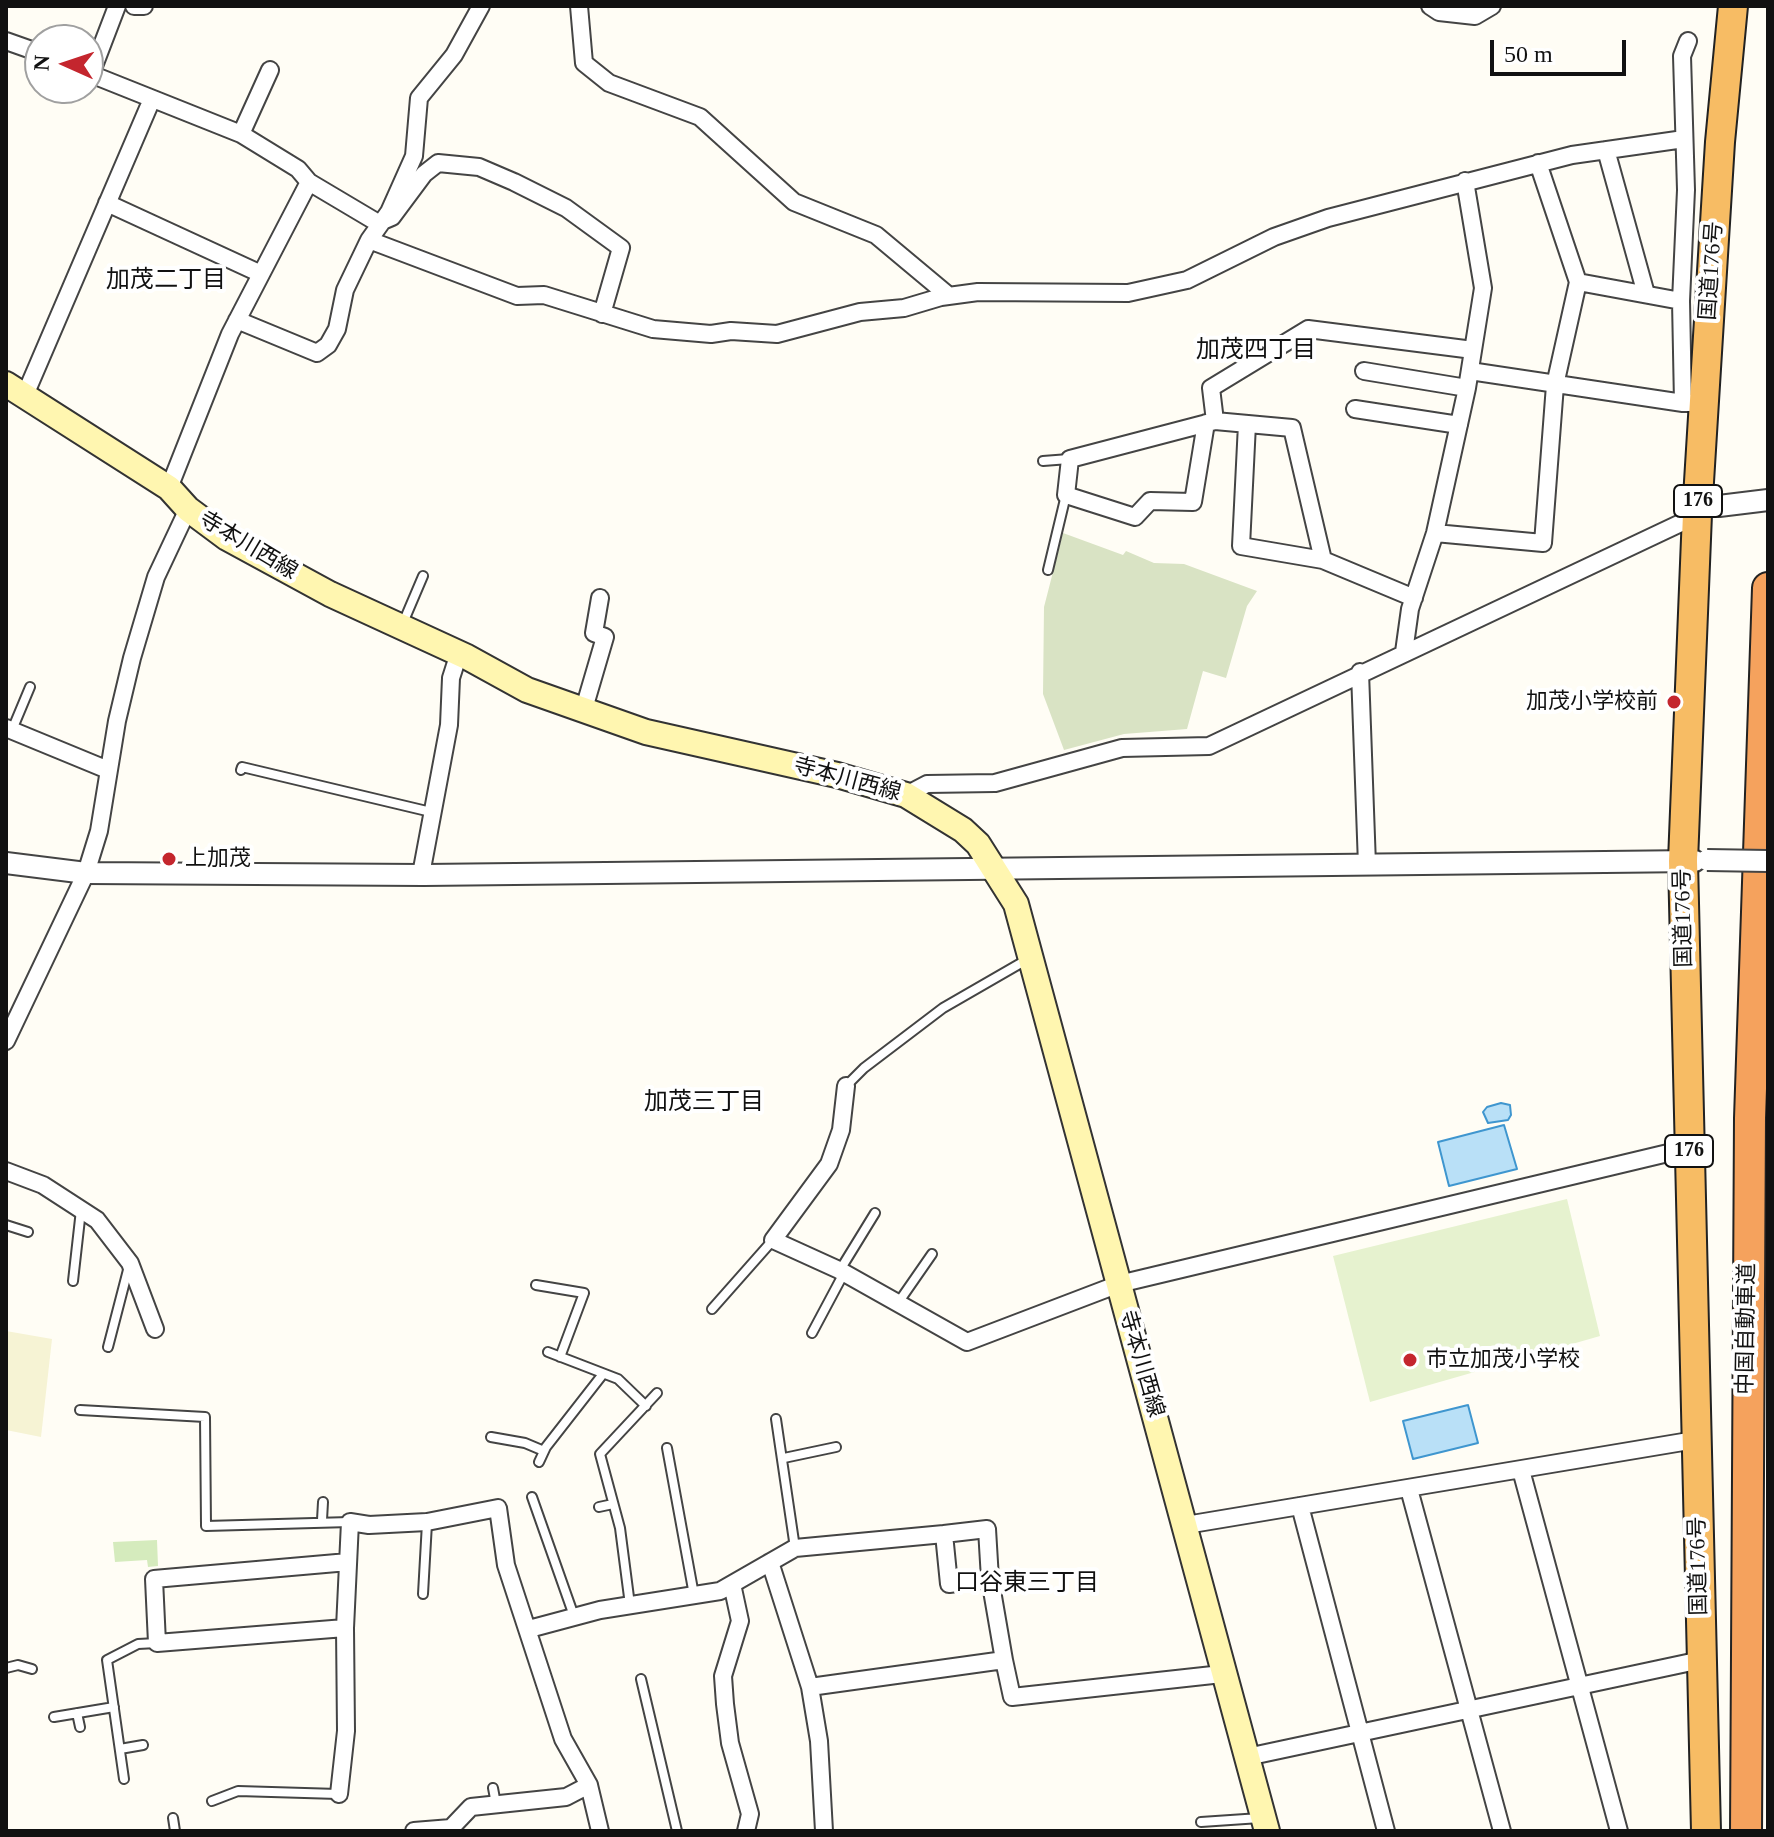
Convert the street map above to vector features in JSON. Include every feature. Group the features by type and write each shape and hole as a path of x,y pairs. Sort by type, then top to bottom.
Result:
{"highway":[{"path":"1720,142 1725,6"},
{"name":"国道176号","path":"1706,1831 1689,1148 1695,861 1708,510 1694,403 1733,6"},
{"name":"中国自動車道","path":"1746,1831 1750,1118 1768,588"}],"main road":[{"name":"寺本川西線","path":"16,390 169,488 188,509 227,538 527,690 583,712 660,735 837,775 906,795 963,830 995,867 1016,904 1265,1824"}],"street":[{"path":"104,38 117,6"},
{"path":"134,6 144,6"},
{"path":"237,320 317,353 328,345 337,329 345,290 378,223 389,212 414,156 419,98 454,55 481,6"},
{"path":"579,6 584,63 609,83 700,117 794,202 876,235 949,296"},
{"path":"1430,6 1439,12 1475,16 1492,6"},
{"path":"1364,371 1555,385 1694,403 1681,301 1686,190 1682,56 1688,41"},
{"path":"241,134 270,70"},
{"path":"104,80 241,134 298,169 309,182 378,223"},
{"path":"16,390 107,203 152,99"},
{"path":"369,240 517,296 544,295 653,329 711,334 731,331 777,334 860,312 904,308 978,292 1128,293 1187,280 1274,237 1328,218 1538,163 1684,139"},
{"path":"1606,150 1646,294"},
{"path":"378,223 392,217 424,174 438,163 479,167 566,208 621,248 602,314"},
{"path":"1435,533 1543,543 1555,385 1578,282 1538,163"},
{"path":"1404,652 1414,598 1435,533 1469,379 1483,288 1465,181"},
{"path":"169,488 237,320 309,182"},
{"path":"107,203 259,273"},
{"path":"1578,282 1681,301"},
{"path":"1323,560 1292,428 1211,422 1070,459 1066,495 1135,517 1150,501 1193,502 1211,422 1211,388 1308,329 1473,350"},
{"path":"1355,409 1459,425"},
{"path":"1247,424 1241,546 1323,560 1414,598"},
{"path":"906,795 927,784 995,783 1122,748 1209,746 1708,510 1768,500"},
{"path":"6,1041 86,873 99,831 129,671 156,577 188,509"},
{"path":"583,712 605,637 594,633 600,598"},
{"path":"424,875 422,869 431,812 449,725 451,678 459,653"},
{"path":"1360,672 1367,865"},
{"path":"9,729 108,770"},
{"path":"6,863 86,873 424,875 1768,861"},
{"path":"846,1086 841,1130 829,1164 773,1240 842,1272 967,1342 1119,1284 1689,1148"},
{"path":"6,1171 43,1185 97,1220 130,1263 155,1329"},
{"path":"1186,1525 1695,1440"},
{"path":"1521,1470 1619,1831"},
{"path":"1409,1489 1502,1831"},
{"path":"1300,1506 1386,1831"},
{"path":"339,1794 346,1731 345,1628 350,1522 369,1525 427,1522 498,1508 506,1565 563,1739 589,1785 600,1831"},
{"path":"529,1629 630,1605 720,1591 795,1548 987,1529 990,1579 1012,1697 1222,1674"},
{"path":"944,1534 949,1584 990,1579"},
{"path":"345,1628 157,1643 154,1579 348,1562"},
{"path":"770,1562 810,1687 819,1741 824,1831"},
{"path":"732,1584 740,1621 723,1676 730,1743 750,1814 746,1831"},
{"path":"810,1687 1004,1660"},
{"path":"1247,1757 1701,1660"},
{"path":"414,1831 451,1828 471,1807 495,1796 566,1797 589,1785"}],"lane":[{"path":"1043,461 1070,459"},
{"path":"1048,570 1066,495"},
{"path":"401,628 423,576"},
{"path":"9,729 30,687"},
{"path":"242,767 302,777 431,812"},
{"path":"846,1086 864,1068 943,1008 1031,958"},
{"path":"73,1281 81,1210"},
{"path":"812,1333 875,1213"},
{"path":"6,1225 28,1232"},
{"path":"712,1309 773,1240"},
{"path":"898,1303 932,1254"},
{"path":"108,1347 130,1263"},
{"path":"536,1285 584,1293 560,1357"},
{"path":"548,1352 618,1379 646,1406"},
{"path":"539,1462 544,1451 603,1374"},
{"path":"630,1605 613,1504 600,1454 657,1393"},
{"path":"80,1410 205,1417 206,1526 322,1520 350,1522"},
{"path":"776,1419 795,1548"},
{"path":"491,1437 525,1443 544,1451"},
{"path":"784,1458 836,1447"},
{"path":"667,1448 694,1595"},
{"path":"532,1497 575,1617"},
{"path":"322,1520 323,1502"},
{"path":"599,1507 613,1504"},
{"path":"423,1594 427,1522"},
{"path":"124,1779 107,1660 138,1644 157,1643"},
{"path":"6,1668 18,1665 32,1669"},
{"path":"641,1679 677,1831"},
{"path":"54,1717 114,1707"},
{"path":"77,1713 80,1727"},
{"path":"120,1749 143,1745"},
{"path":"272,1792 273,1781"},
{"path":"212,1801 238,1791 339,1794"},
{"path":"173,1818 175,1831"},
{"path":"1201,1822 1265,1824"}],"shaded area":[{"path":"6,1331 52,1339 41,1437 6,1430"}],"green space":[{"path":"1063,533 1123,555 1126,551 1154,563 1184,564 1257,591 1247,606 1226,678 1203,671 1187,729 1124,734 1064,750 1043,694 1044,607"},
{"path":"1567,1199 1600,1336 1370,1402 1333,1256"},
{"path":"157,1540 158,1566 148,1567 147,1560 115,1562 113,1542"}],"water":[{"path":"1501,1103 1510,1105 1508,1120 1488,1123 1483,1112 1487,1107"},
{"path":"1504,1125 1517,1169 1449,1186 1438,1142"},
{"path":"1468,1405 1478,1443 1413,1459 1403,1421"}],"place":[{"name":"加茂小学校前","path":"1674,702"},
{"name":"上加茂","path":"169,859"},
{"name":"市立加茂小学校","path":"1410,1360"}],"district":[{"name":"加茂二丁目","path":"166,281"},
{"name":"加茂四丁目","path":"1256,351"},
{"name":"加茂三丁目","path":"704,1103"},
{"name":"口谷東三丁目","path":"1027,1584"}]}
